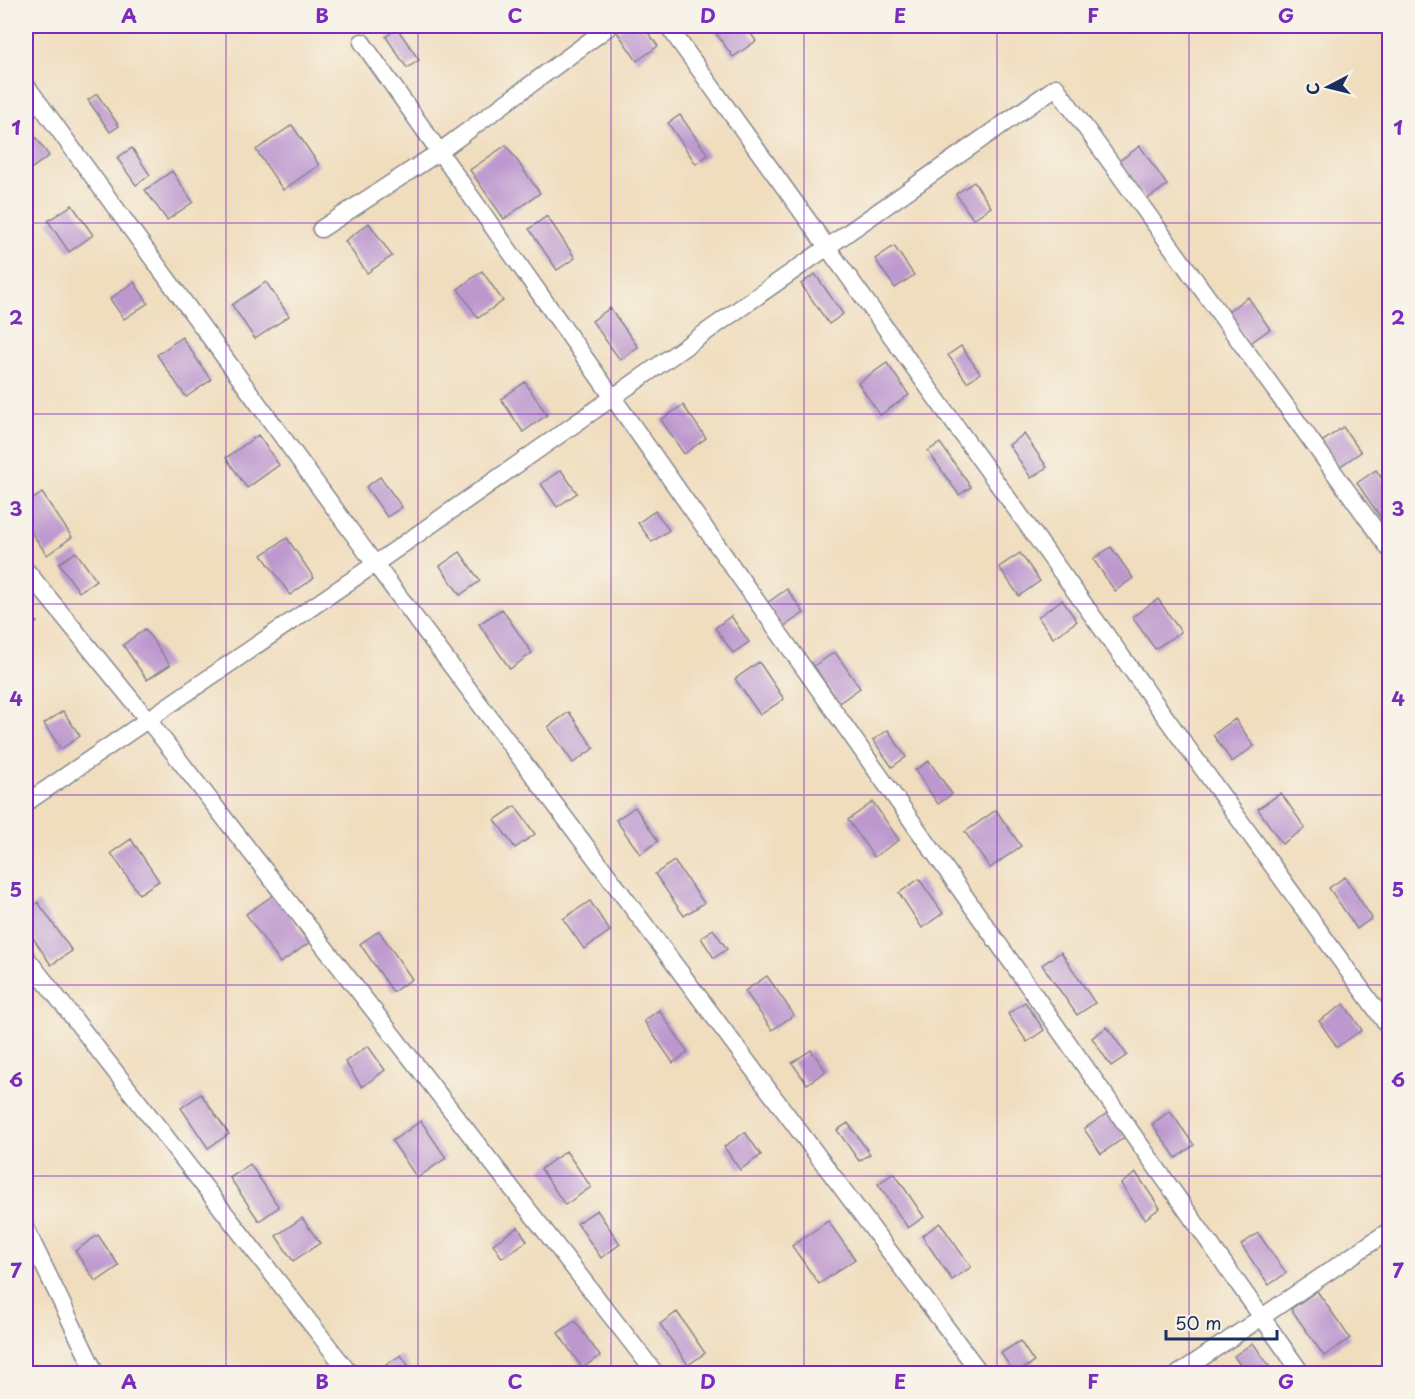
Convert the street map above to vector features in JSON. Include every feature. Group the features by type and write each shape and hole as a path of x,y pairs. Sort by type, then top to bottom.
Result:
{"street":[{"path":"321,229 439,152 610,26"},
{"path":"668,26 1389,1029"},
{"path":"362,42 1302,1374"},
{"path":"26,85 375,564 981,1374"},
{"path":"26,802 614,399 1056,87 1389,550"},
{"path":"26,570 148,720 656,1374"},
{"path":"26,957 350,1374"},
{"path":"26,1229 96,1374"},
{"path":"1178,1374 1389,1230"}],"building":[{"path":"625,26 643,26 658,46 637,61 617,32"},
{"path":"711,26 746,26 756,41 733,57"},
{"path":"397,28 419,60 407,68 386,37"},
{"path":"97,94 119,126 110,132 88,100"},
{"path":"680,115 708,155 696,164 668,123"},
{"path":"292,125 319,165 283,190 256,150"},
{"path":"30,129 49,156 26,172 26,132"},
{"path":"506,145 540,193 504,219 470,170"},
{"path":"1140,146 1167,185 1146,200 1119,161"},
{"path":"132,148 150,175 136,185 117,158"},
{"path":"172,171 193,202 167,220 145,190"},
{"path":"974,182 991,207 973,219 956,194"},
{"path":"72,205 93,235 69,252 48,221"},
{"path":"547,216 575,258 557,270 529,229"},
{"path":"369,223 392,256 367,273 345,241"},
{"path":"894,246 914,275 895,288 875,259"},
{"path":"482,271 503,301 478,318 458,289"},
{"path":"815,274 843,314 829,324 801,284"},
{"path":"134,282 148,303 124,319 110,299"},
{"path":"266,282 289,316 255,339 232,305"},
{"path":"1248,297 1270,329 1249,344 1227,312"},
{"path":"610,308 638,347 620,360 592,321"},
{"path":"182,337 211,380 186,397 157,355"},
{"path":"961,346 980,373 967,382 948,355"},
{"path":"887,363 909,395 880,415 858,383"},
{"path":"525,382 547,415 523,432 501,399"},
{"path":"683,405 706,438 684,454 661,420"},
{"path":"1343,427 1361,452 1339,467 1322,442"},
{"path":"1024,434 1047,467 1031,478 1009,445"},
{"path":"258,435 279,465 247,488 226,458"},
{"path":"940,443 971,487 959,495 928,451"},
{"path":"561,470 577,493 557,507 541,484"},
{"path":"1376,470 1390,490 1390,520 1385,524 1357,483"},
{"path":"380,477 402,507 387,517 366,487"},
{"path":"42,493 72,537 47,555 26,525 26,504"},
{"path":"655,511 669,530 652,542 638,523"},
{"path":"287,538 314,578 290,595 262,555"},
{"path":"1111,547 1133,578 1115,591 1093,559"},
{"path":"76,552 96,580 79,592 59,563"},
{"path":"460,552 480,581 460,595 440,566"},
{"path":"1020,553 1040,581 1019,596 999,567"},
{"path":"787,589 804,613 783,627 767,603"},
{"path":"1158,599 1181,632 1155,649 1132,617"},
{"path":"1062,600 1077,621 1053,638 1038,617"},
{"path":"26,605 37,622 26,630"},
{"path":"502,609 532,653 510,669 479,624"},
{"path":"731,616 749,642 733,653 715,628"},
{"path":"145,629 170,665 147,680 123,645"},
{"path":"835,652 860,688 839,703 814,666"},
{"path":"759,662 784,699 760,715 735,679"},
{"path":"63,711 80,736 61,749 44,724"},
{"path":"569,712 594,748 573,763 548,727"},
{"path":"1235,719 1254,746 1232,762 1213,735"},
{"path":"888,730 906,757 892,767 873,740"},
{"path":"929,761 952,794 938,804 915,770"},
{"path":"1281,793 1305,828 1282,844 1258,809"},
{"path":"873,802 899,840 874,857 848,820"},
{"path":"515,806 535,834 515,848 495,820"},
{"path":"635,807 658,841 640,854 616,820"},
{"path":"996,810 1021,846 990,868 965,832"},
{"path":"131,839 159,881 139,894 111,853"},
{"path":"674,861 704,903 684,916 655,874"},
{"path":"1345,877 1372,918 1357,929 1329,888"},
{"path":"919,879 943,913 922,928 899,893"},
{"path":"275,894 309,943 280,963 246,914"},
{"path":"590,901 610,931 584,949 563,919"},
{"path":"38,902 72,951 51,965 26,927 26,911"},
{"path":"713,929 727,949 714,958 701,938"},
{"path":"379,931 412,979 393,992 360,944"},
{"path":"1061,952 1095,1003 1077,1015 1042,965"},
{"path":"767,976 794,1015 772,1030 745,991"},
{"path":"1025,1002 1044,1030 1027,1042 1008,1014"},
{"path":"1344,1004 1362,1030 1337,1047 1319,1021"},
{"path":"659,1010 688,1052 673,1063 644,1021"},
{"path":"1107,1027 1127,1055 1111,1066 1092,1038"},
{"path":"368,1046 385,1070 362,1087 345,1062"},
{"path":"811,1050 826,1071 807,1084 792,1063"},
{"path":"201,1094 229,1134 208,1148 181,1108"},
{"path":"1170,1111 1194,1145 1176,1158 1152,1124"},
{"path":"1109,1112 1126,1136 1101,1154 1084,1129"},
{"path":"421,1121 446,1158 417,1178 392,1141"},
{"path":"848,1123 870,1154 859,1161 837,1130"},
{"path":"745,1132 761,1155 740,1170 724,1147"},
{"path":"566,1151 591,1187 565,1205 541,1169"},
{"path":"250,1164 279,1207 259,1221 230,1178"},
{"path":"894,1173 924,1217 908,1228 878,1184"},
{"path":"1136,1173 1160,1208 1145,1219 1121,1184"},
{"path":"597,1210 620,1244 601,1258 577,1223"},
{"path":"302,1218 320,1243 293,1261 276,1236"},
{"path":"828,1221 855,1259 819,1284 792,1246"},
{"path":"940,1223 971,1267 952,1280 922,1236"},
{"path":"518,1227 527,1241 502,1258 493,1244"},
{"path":"1258,1233 1286,1273 1269,1285 1241,1245"},
{"path":"98,1235 119,1266 96,1282 75,1251"},
{"path":"1317,1291 1350,1338 1324,1356 1291,1309"},
{"path":"677,1312 705,1353 688,1365 660,1324"},
{"path":"575,1321 600,1356 582,1368 558,1333"},
{"path":"1020,1341 1034,1362 1015,1374 1001,1353"},
{"path":"1253,1343 1271,1369 1266,1374 1246,1374 1234,1356"},
{"path":"401,1355 414,1374 392,1374 386,1365"}]}
